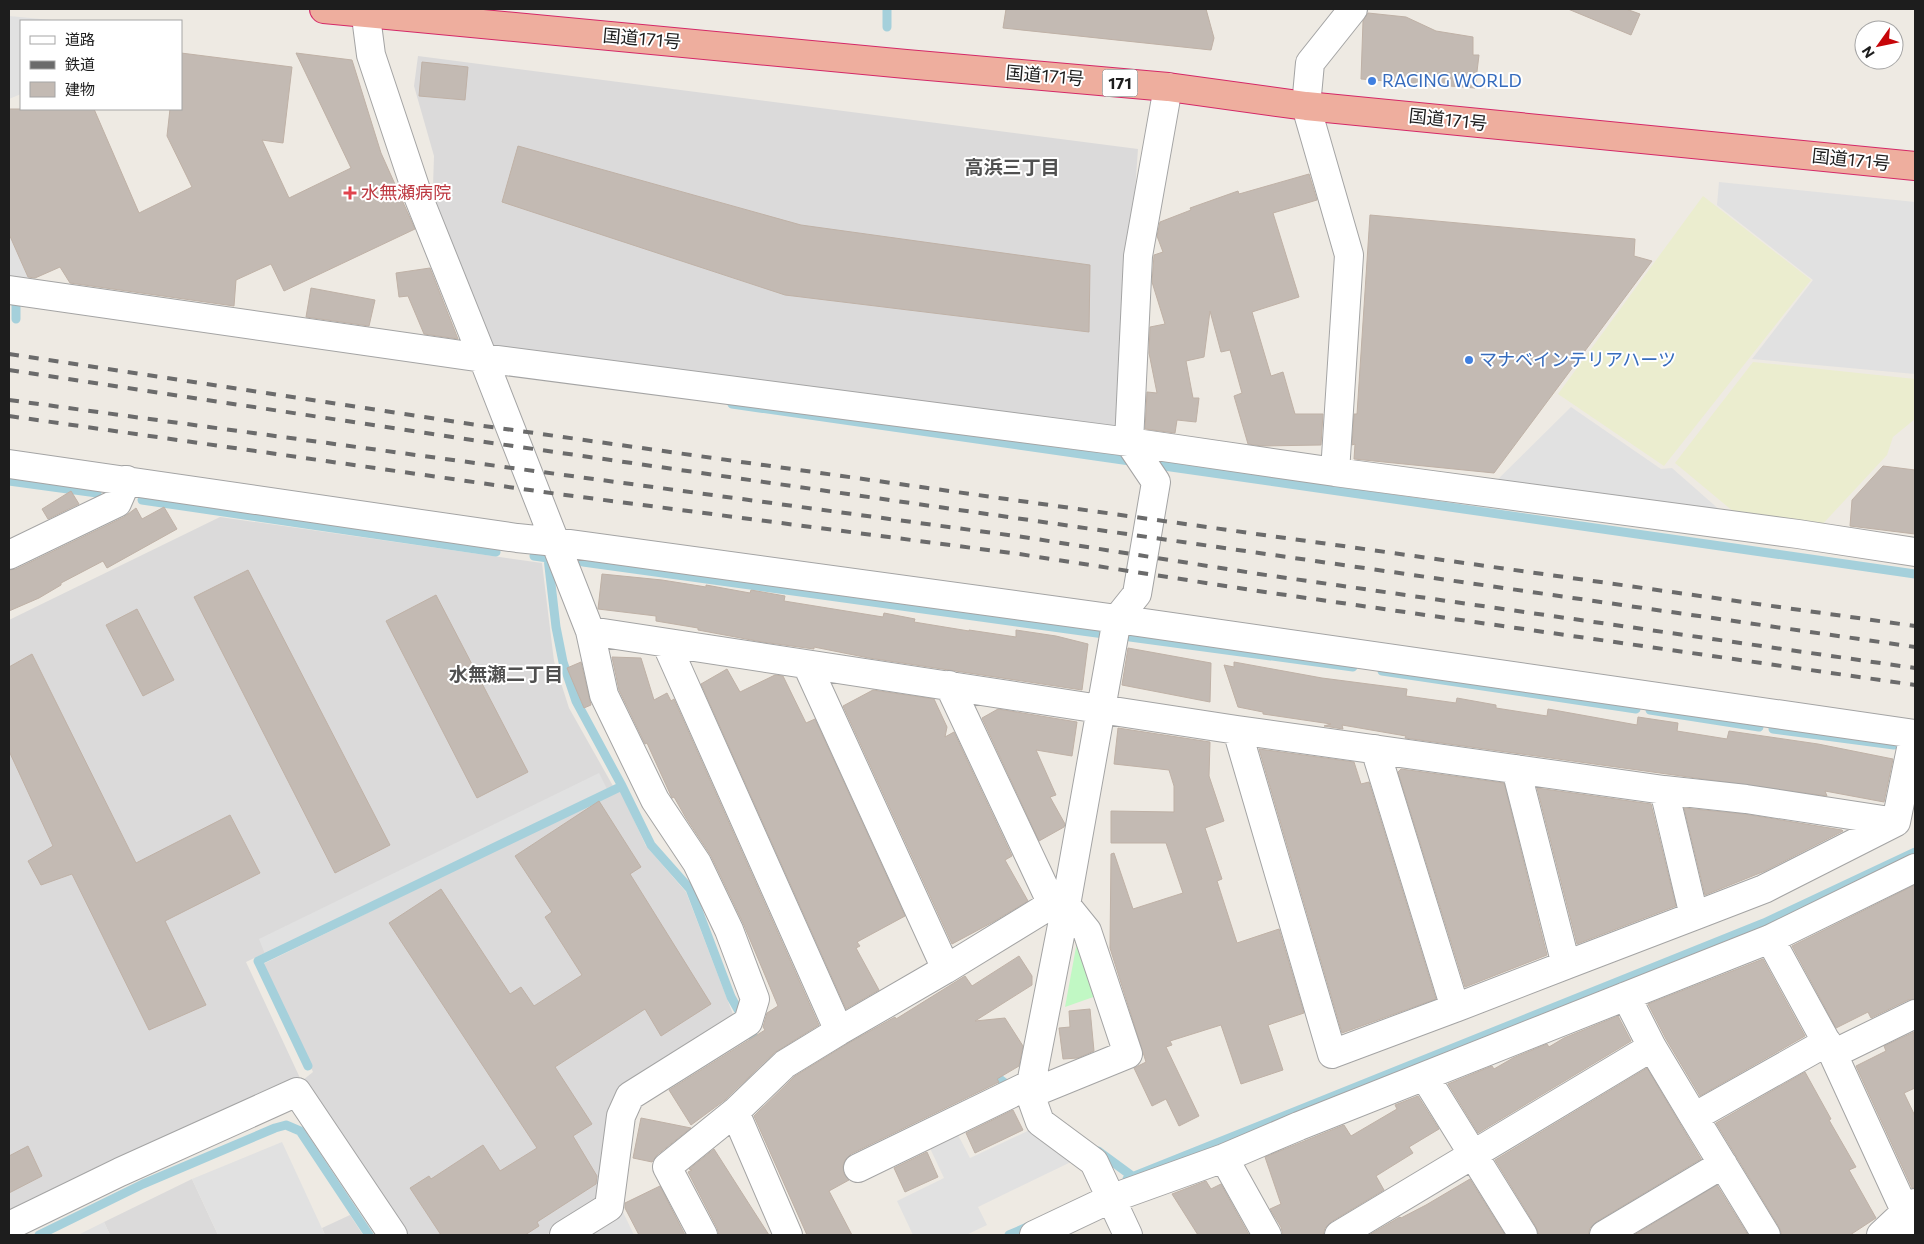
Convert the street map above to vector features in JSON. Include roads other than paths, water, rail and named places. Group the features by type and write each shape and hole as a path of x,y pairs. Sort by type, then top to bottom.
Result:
{"highway":[{"name":"国道171号","path":"324,9 365,11 906,64 1168,87 1306,106 1915,166"}],"street":[{"path":"1335,472 1349,255 1306,106 1310,63 1353,9"},
{"path":"365,11 371,55 418,196 590,631 604,695 655,800 697,863 729,930 755,998 742,1026 630,1096 621,1116 609,1207 564,1235"},
{"path":"1128,1235 1094,1162 1040,1122 1027,1096 1059,905 1102,708 1117,619 1137,594 1156,482 1139,456 1138,256 1168,87"},
{"path":"9,290 488,369 1139,456 1335,472 1778,531 1915,552"},
{"path":"9,464 517,538 1117,619 1914,734 1896,822"},
{"path":"9,555 117,503 127,480"},
{"path":"590,631 1237,730 1664,790 1746,799 1896,822"},
{"path":"666,643 839,1031"},
{"path":"807,665 946,969"},
{"path":"858,1168 1128,1054 1087,931 1059,905 949,685"},
{"path":"1237,730 1332,1054 1764,889 1896,822"},
{"path":"1375,749 1455,1008"},
{"path":"1516,769 1566,965"},
{"path":"1664,790 1694,916"},
{"path":"1034,1235 1110,1198 1224,1158 1299,1126 1770,939 1915,868"},
{"path":"703,1235 667,1167 735,1112 774,1075 839,1031 1059,905"},
{"path":"1770,939 1830,1048 1912,1215 1881,1235"},
{"path":"1626,996 1652,1047 1766,1235"},
{"path":"1694,1117 1830,1048 1915,1014"},
{"path":"1339,1235 1652,1047"},
{"path":"1425,1077 1523,1235"},
{"path":"9,1226 114,1175 297,1092 393,1235"},
{"path":"735,1112 788,1235"},
{"path":"1224,1158 1267,1235"},
{"path":"1604,1235 1723,1164"}],"waterway":[{"path":"887,9 887,27"},
{"path":"16,302 16,319"},
{"path":"732,404 1137,462"},
{"path":"1150,464 1915,574"},
{"path":"9,481 97,493"},
{"path":"142,500 496,552"},
{"path":"534,556 548,558 556,627 563,662 576,701 622,786 651,845 690,889 731,997 759,1047"},
{"path":"583,562 1104,634"},
{"path":"1130,637 1353,667"},
{"path":"1382,671 1636,709"},
{"path":"1650,710 1759,727"},
{"path":"1773,729 1894,745"},
{"path":"308,1066 258,961 622,786"},
{"path":"1127,1179 1764,923 1915,852"},
{"path":"992,1069 997,1077 1013,1089"},
{"path":"39,1235 143,1184 286,1125 300,1131 369,1235"},
{"path":"1098,1151 1132,1176"},
{"path":"1009,1235 1032,1225"}],"railway":[{"path":"9,354 477,425 1915,626"},
{"path":"9,370 485,442 1915,647"},
{"path":"9,400 1023,537 1259,574 1915,668"},
{"path":"9,416 558,494 1019,554 1258,591 1915,685"}],"place":[{"name":"RACING WORLD","path":"1372,81"},
{"name":"水無瀬病院","path":"350,193"},
{"name":"マナベインテリアハーツ","path":"1469,360"}],"district":[{"name":"高浜三丁目","path":"1012,167"},
{"name":"水無瀬二丁目","path":"506,674"}]}
